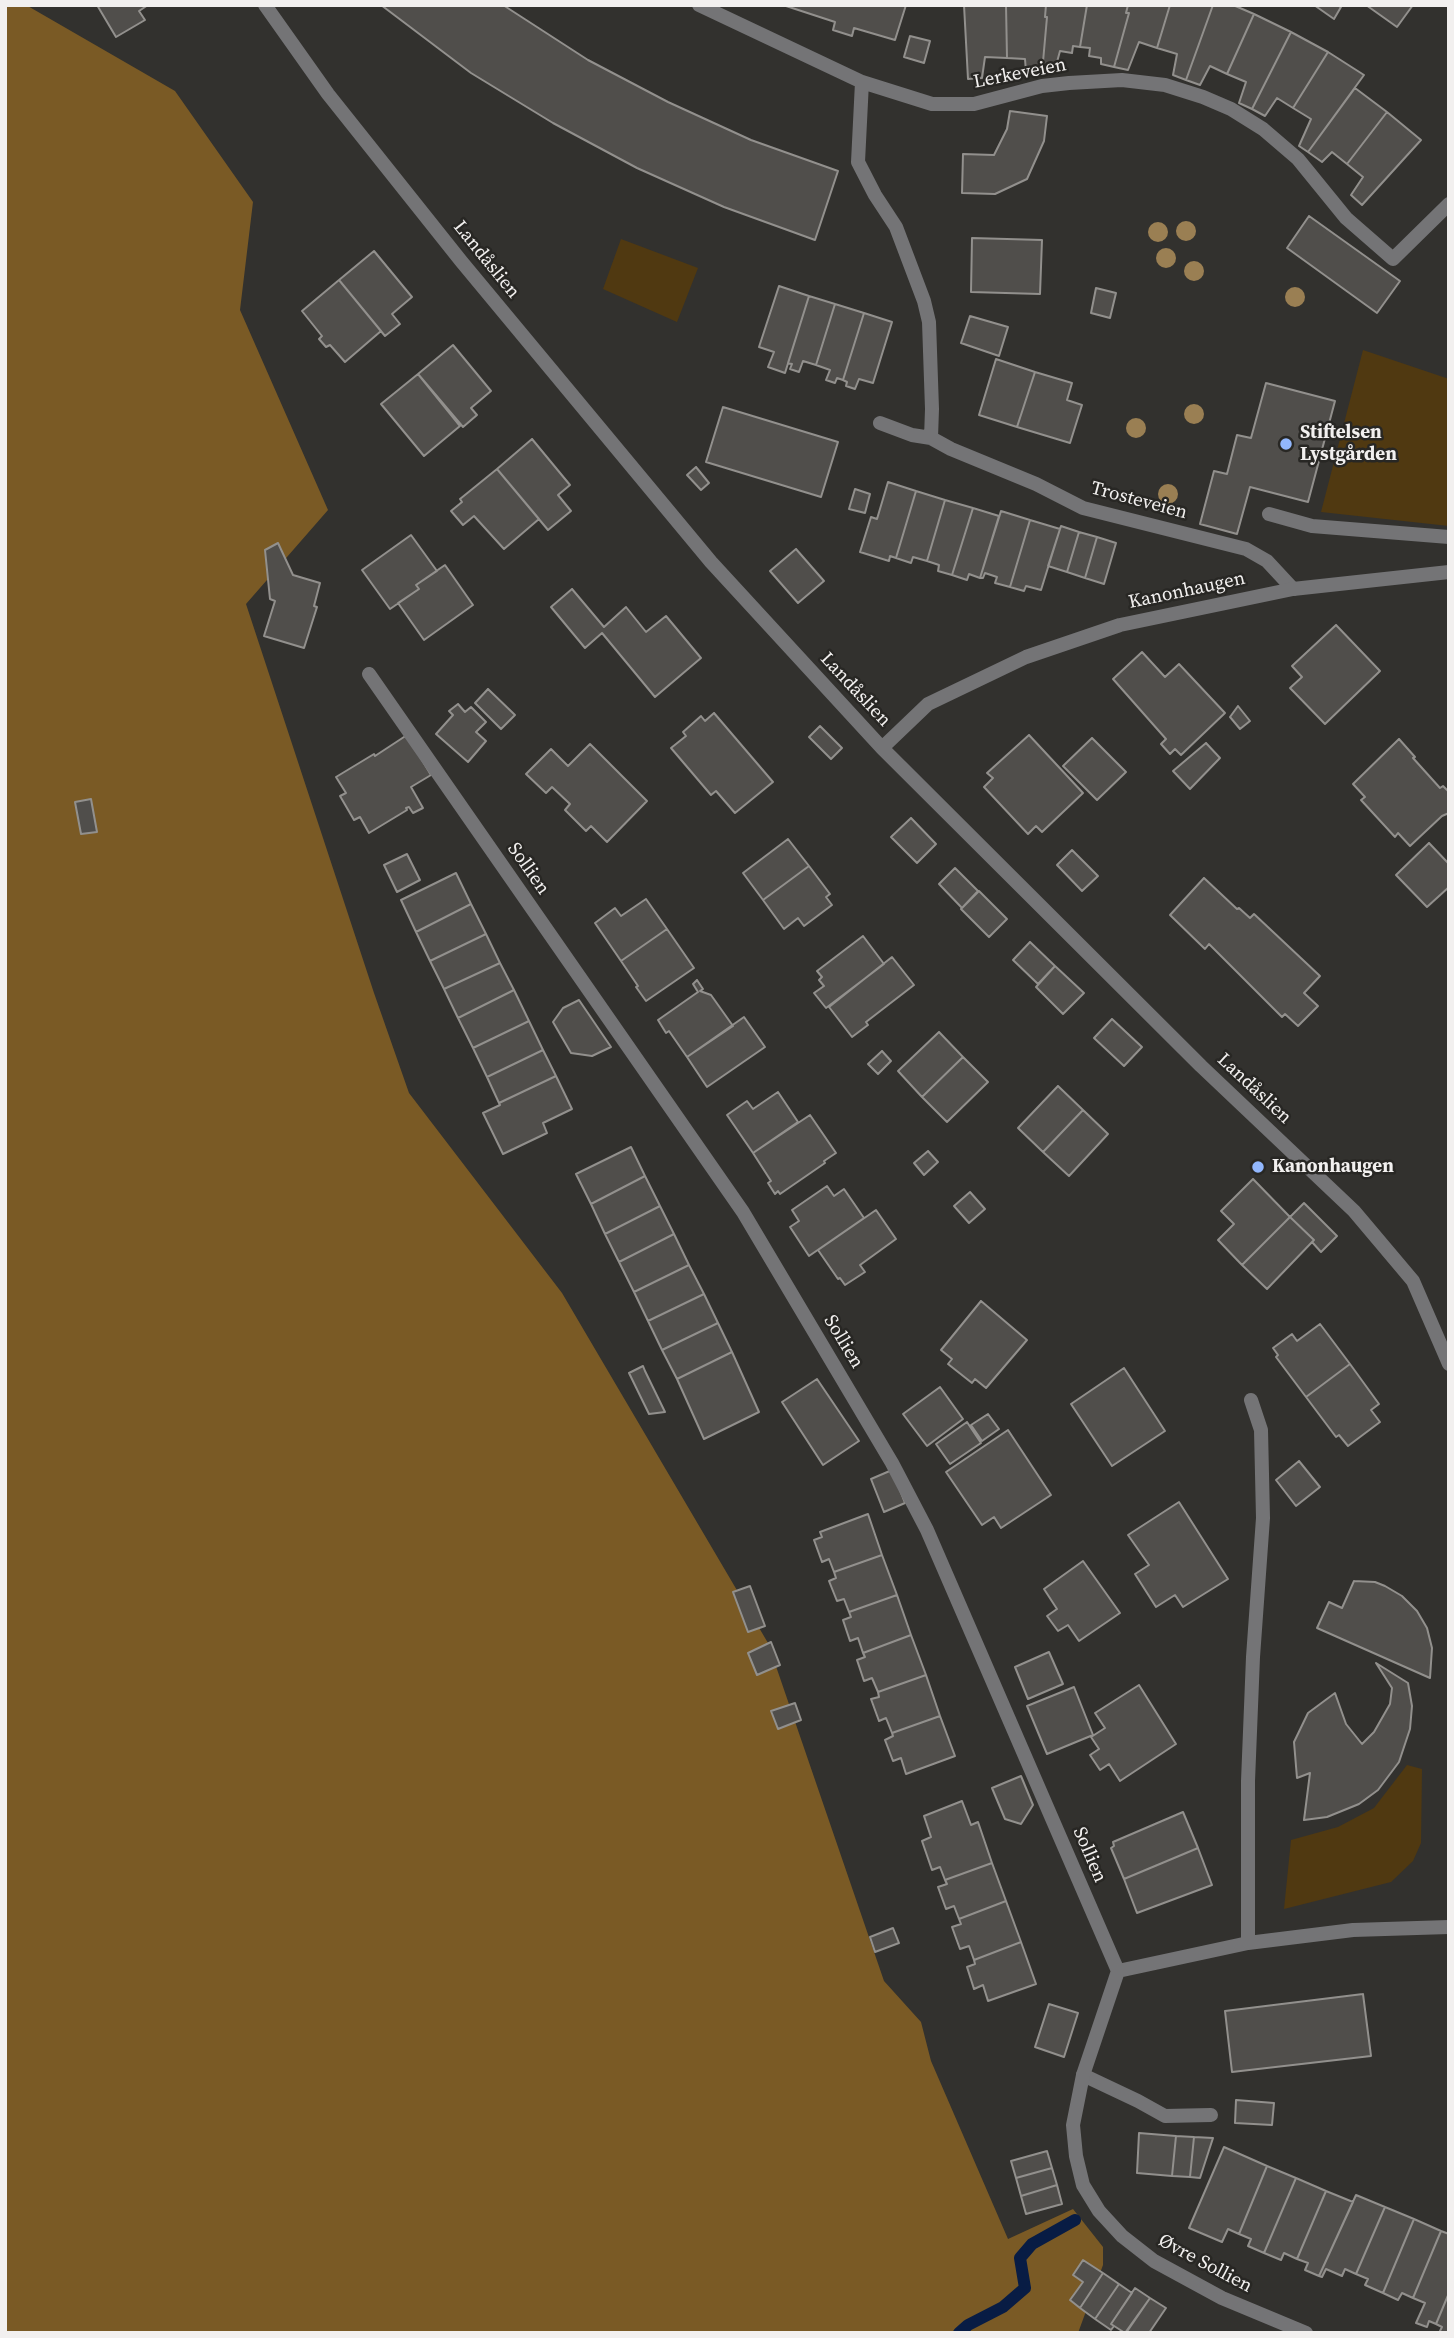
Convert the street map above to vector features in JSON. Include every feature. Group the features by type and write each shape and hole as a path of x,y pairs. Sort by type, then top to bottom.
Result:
{"street":[{"name":"Landåslien","path":"265,5 328,94 403,188 702,552 882,748 1201,1066 1354,1210 1413,1281 1449,1364"},
{"name":"Lerkeveien","path":"699,5 862,82 932,104 974,104 1042,86 1122,80 1165,85 1231,109 1263,129 1298,159 1346,218 1393,259 1449,204"},
{"path":"862,82 858,162 896,227 925,301 929,322 931,438"},
{"name":"Trosteveien","path":"880,423 912,435 931,438 1036,484 1083,508 1246,549 1267,561 1293,589"},
{"path":"1269,513 1312,526 1449,537"},
{"name":"Kanonhaugen","path":"882,748 928,705 1026,657 1120,625 1293,589 1449,572"},
{"name":"Sollien","path":"369,674 743,1212 892,1463 927,1530 1118,1971"},
{"path":"1248,1943 1248,1781 1252,1657 1263,1518 1261,1430 1251,1399"},
{"path":"1118,1971 1248,1943 1353,1930 1449,1927"},
{"name":"Øvre Sollien","path":"1118,1971 1083,2075 1073,2125 1076,2156 1083,2185 1099,2211 1122,2236 1154,2261 1222,2298 1306,2333"},
{"path":"1083,2075 1165,2116 1211,2115"}],"shaded area":[{"path":"5,5 26,5 175,91 253,202 240,310 328,510 246,604 409,1093 562,1293 768,1643 884,1981 921,2022 931,2061 1008,2239 1073,2209 1103,2247 1103,2265 1078,2333 5,2333"},
{"path":"621,239 698,268 677,322 603,289"},
{"path":"1363,350 1449,379 1449,526 1321,512"},
{"path":"1407,1765 1422,1769 1421,1843 1413,1861 1391,1882 1284,1909 1291,1840 1338,1827 1374,1808"}],"building":[{"path":"97,5 148,5 139,11 145,20 116,37"},
{"path":"381,5 503,5 588,60 668,102 751,140 838,171 815,240 724,207 637,168 553,123 471,73"},
{"path":"783,5 906,5 895,40 854,28 852,36 833,30 835,22"},
{"path":"964,5 1006,5 1007,58 985,57 982,78 968,79"},
{"path":"1006,5 1046,5 1042,73 1026,72 1025,59 1007,58"},
{"path":"1046,5 1087,5 1080,47 1073,46 1072,53 1060,51 1054,73 1042,73"},
{"path":"1087,5 1128,5 1126,13 1129,13 1114,67 1101,64 1101,58 1089,56 1090,48 1080,47"},
{"path":"1128,5 1170,5 1157,48 1139,42 1128,70 1114,67 1129,13 1126,13"},
{"path":"1170,5 1213,5 1186,80 1173,75 1177,54 1157,48"},
{"path":"1213,5 1233,5 1254,14 1227,74 1210,66 1200,85 1186,80"},
{"path":"1314,5 1337,5 1341,7 1334,19"},
{"path":"1366,5 1413,5 1397,27"},
{"path":"1254,14 1291,32 1252,109 1239,103 1246,82 1227,74"},
{"path":"1291,32 1328,52 1293,108 1277,98 1265,116 1252,109"},
{"path":"910,36 930,41 924,63 904,57"},
{"path":"1328,52 1364,75 1308,152 1299,146 1311,119 1293,108"},
{"path":"1355,88 1387,112 1347,164 1332,152 1322,162 1308,152"},
{"path":"1010,111 1047,116 1044,141 1027,179 995,194 962,193 963,154 994,155 1007,129"},
{"path":"1387,112 1421,140 1362,205 1351,195 1363,177 1347,164"},
{"path":"1309,216 1400,281 1377,313 1287,248"},
{"path":"972,238 1042,240 1040,294 971,292"},
{"path":"374,251 412,297 392,314 400,324 385,336 339,280"},
{"path":"339,280 381,331 345,362 330,345 326,347 319,339 322,336 302,311"},
{"path":"779,286 809,296 785,373 768,367 774,352 759,347"},
{"path":"1096,288 1116,293 1110,318 1091,313"},
{"path":"809,296 835,304 816,365 803,361 799,372 790,369 792,364 788,363"},
{"path":"835,304 864,313 843,380 837,378 835,383 826,380 830,370 816,365"},
{"path":"864,313 892,322 873,383 859,379 855,389 846,386 847,382 843,380"},
{"path":"970,316 1008,327 999,356 961,343"},
{"path":"453,345 491,391 471,408 477,415 463,427 418,374"},
{"path":"996,359 1035,372 1017,427 979,415"},
{"path":"1035,372 1072,383 1067,400 1082,405 1070,443 1017,427"},
{"path":"418,374 460,426 424,456 381,404"},
{"path":"1266,383 1335,401 1308,502 1250,487 1237,534 1200,524 1214,471 1227,474 1237,435 1251,438"},
{"path":"723,407 838,442 821,497 706,462"},
{"path":"532,439 570,485 558,495 571,511 548,530 497,469"},
{"path":"696,467 709,483 701,490 687,475"},
{"path":"497,469 539,519 504,549 474,516 463,525 451,511 462,502 460,499"},
{"path":"888,482 916,491 896,558 890,556 889,561 860,552 871,517 877,519"},
{"path":"855,489 870,494 865,513 849,509"},
{"path":"916,491 945,500 927,561 913,557 911,563 896,558"},
{"path":"945,500 973,508 952,575 938,571 939,565 927,561"},
{"path":"973,508 999,516 980,578 969,574 967,580 952,575"},
{"path":"1001,511 1030,520 1010,587 995,583 997,577 985,573 983,578 980,578"},
{"path":"1030,520 1060,529 1041,590 1026,586 1024,591 1010,587"},
{"path":"1061,526 1079,532 1067,572 1048,566"},
{"path":"1079,532 1097,537 1085,578 1067,572"},
{"path":"411,535 437,571 416,585 419,589 390,609 362,570"},
{"path":"1097,537 1116,543 1104,584 1085,578"},
{"path":"278,543 293,575 320,583 314,606 317,607 304,648 264,636 275,601 270,599 265,550"},
{"path":"796,549 824,581 798,603 770,571"},
{"path":"445,565 473,605 424,640 398,603 419,589 416,585"},
{"path":"572,589 604,627 626,607 646,632 666,616 701,658 655,697 602,633 585,648 551,607"},
{"path":"1336,625 1380,671 1325,724 1290,688 1302,677 1292,666"},
{"path":"1142,652 1165,677 1179,664 1225,713 1181,755 1175,749 1170,754 1161,744 1166,739 1113,679"},
{"path":"488,689 515,715 501,729 475,703"},
{"path":"458,704 465,712 471,707 486,722 476,732 486,741 468,762 436,734 453,715 449,711"},
{"path":"1238,706 1250,721 1240,729 1230,717"},
{"path":"714,713 773,782 735,813 716,791 711,795 671,748 686,736 683,732 701,716 705,721"},
{"path":"820,726 842,748 831,759 809,737"},
{"path":"407,735 431,775 411,787 423,808 413,813 409,807 406,808 407,810 369,833 360,817 354,820 340,796 346,793 336,777"},
{"path":"1029,735 1083,793 1042,832 1036,826 1028,834 984,787 993,778 987,773"},
{"path":"1092,738 1126,772 1097,800 1063,766"},
{"path":"1399,739 1440,788 1443,786 1449,792 1449,813 1442,816 1410,846 1398,833 1395,837 1361,800 1365,797 1353,784"},
{"path":"1206,743 1220,758 1190,789 1173,771"},
{"path":"590,744 647,801 607,842 591,826 586,831 565,810 570,804 552,787 546,793 526,774 551,749 568,766"},
{"path":"91,799 97,832 81,834 75,802"},
{"path":"911,818 936,844 917,863 891,837"},
{"path":"788,839 809,866 763,900 743,873"},
{"path":"1429,843 1449,864 1449,887 1427,907 1396,875"},
{"path":"1072,850 1098,876 1082,891 1057,865"},
{"path":"407,854 420,880 397,892 384,865"},
{"path":"809,866 830,894 826,897 832,905 804,926 798,918 784,929 763,900"},
{"path":"955,868 978,891 962,908 939,884"},
{"path":"456,873 471,904 416,932 401,900"},
{"path":"1204,878 1237,909 1250,918 1254,914 1320,976 1304,993 1318,1006 1298,1026 1285,1014 1282,1017 1209,944 1205,949 1170,915"},
{"path":"979,891 1007,919 989,937 961,909"},
{"path":"646,899 667,929 621,961 595,923 615,908 621,916"},
{"path":"471,904 486,934 430,961 416,932"},
{"path":"667,929 694,968 646,1001 621,961"},
{"path":"486,934 500,963 444,989 430,961"},
{"path":"863,936 884,964 826,1008 814,993 824,986 817,971"},
{"path":"1030,942 1055,966 1038,984 1013,960"},
{"path":"892,957 914,985 866,1022 868,1025 852,1037 829,1007"},
{"path":"500,963 514,990 458,1018 444,989"},
{"path":"1055,966 1084,993 1063,1014 1036,987"},
{"path":"697,980 703,989 700,991 711,995 733,1026 687,1057 658,1020 698,992 693,984"},
{"path":"514,990 529,1021 473,1048 458,1018"},
{"path":"579,1000 611,1047 592,1056 571,1053 553,1022 563,1008"},
{"path":"744,1017 765,1047 707,1087 687,1057"},
{"path":"1112,1019 1142,1047 1124,1066 1094,1038"},
{"path":"529,1021 543,1050 487,1077 473,1048"},
{"path":"939,1032 963,1057 922,1097 898,1071"},
{"path":"543,1050 556,1076 499,1103 487,1077"},
{"path":"882,1051 891,1061 878,1074 868,1064"},
{"path":"963,1057 988,1082 947,1122 922,1097"},
{"path":"556,1076 572,1109 543,1123 547,1133 503,1154 483,1113"},
{"path":"1058,1086 1083,1110 1043,1152 1018,1128"},
{"path":"778,1092 798,1122 753,1153 727,1115 747,1101 753,1109"},
{"path":"1083,1110 1108,1134 1069,1176 1043,1152"},
{"path":"810,1115 836,1153 780,1194 778,1191 775,1194 768,1183 771,1181 753,1153"},
{"path":"631,1147 645,1176 591,1204 576,1174"},
{"path":"928,1151 938,1162 924,1175 914,1163"},
{"path":"645,1176 660,1206 605,1234 591,1204"},
{"path":"1253,1179 1290,1217 1242,1265 1218,1240 1234,1224 1221,1211"},
{"path":"827,1186 834,1196 844,1189 864,1218 809,1256 790,1227 799,1221 792,1210"},
{"path":"970,1192 985,1209 969,1223 954,1206"},
{"path":"1304,1203 1337,1236 1321,1252 1312,1242 1314,1240 1290,1217"},
{"path":"660,1206 674,1234 619,1262 605,1234"},
{"path":"876,1210 896,1239 860,1265 865,1272 845,1285 818,1250"},
{"path":"1290,1217 1314,1240 1267,1289 1242,1265"},
{"path":"674,1234 689,1265 634,1292 619,1262"},
{"path":"689,1265 704,1294 648,1321 634,1292"},
{"path":"704,1294 718,1323 662,1350 648,1321"},
{"path":"981,1301 1027,1340 986,1388 975,1379 972,1383 948,1364 952,1359 941,1350"},
{"path":"718,1323 732,1352 677,1379 662,1350"},
{"path":"1320,1324 1350,1364 1306,1397 1276,1357 1278,1355 1273,1348 1292,1334 1297,1341"},
{"path":"732,1352 759,1412 704,1439 677,1379"},
{"path":"1350,1364 1379,1404 1371,1410 1380,1422 1348,1446 1339,1435 1336,1437 1306,1397"},
{"path":"643,1366 665,1412 649,1414 629,1373"},
{"path":"1124,1368 1165,1431 1112,1466 1071,1404"},
{"path":"817,1379 859,1441 823,1465 782,1402"},
{"path":"940,1387 963,1419 927,1446 903,1414"},
{"path":"988,1414 999,1429 982,1441 971,1425"},
{"path":"967,1422 981,1443 950,1464 936,1444"},
{"path":"1008,1430 1051,1495 1001,1528 994,1517 982,1525 946,1472"},
{"path":"1299,1461 1320,1487 1296,1506 1276,1480"},
{"path":"892,1470 905,1503 884,1512 871,1479"},
{"path":"1179,1502 1228,1579 1183,1607 1175,1595 1156,1607 1135,1574 1149,1565 1128,1535"},
{"path":"868,1514 882,1555 834,1572 829,1559 822,1562 814,1540 822,1537 820,1532"},
{"path":"882,1555 897,1595 849,1612 844,1599 837,1601 829,1581 836,1578 834,1572"},
{"path":"1083,1561 1120,1613 1079,1641 1068,1625 1058,1631 1047,1616 1057,1609 1044,1589"},
{"path":"1354,1581 1375,1582 1385,1586 1402,1596 1417,1611 1427,1628 1432,1648 1430,1678 1317,1628 1329,1602 1342,1608"},
{"path":"750,1586 765,1626 748,1632 733,1592"},
{"path":"897,1595 911,1635 863,1653 858,1638 850,1641 843,1620 851,1617 849,1612"},
{"path":"911,1635 926,1675 878,1692 872,1678 864,1681 857,1660 865,1657 863,1653"},
{"path":"771,1642 780,1665 757,1675 748,1653"},
{"path":"1049,1652 1063,1684 1028,1699 1015,1667"},
{"path":"1376,1663 1408,1683 1412,1706 1410,1729 1399,1762 1378,1790 1359,1804 1327,1817 1304,1820 1310,1773 1297,1778 1294,1742 1308,1713 1335,1693 1346,1724 1362,1744 1374,1732 1390,1704 1392,1688"},
{"path":"926,1675 940,1716 892,1733 886,1718 879,1721 871,1699 879,1697 878,1692"},
{"path":"1139,1685 1176,1744 1120,1781 1109,1764 1100,1770 1090,1755 1099,1749 1091,1737 1105,1728 1095,1713"},
{"path":"1074,1687 1093,1735 1047,1754 1027,1706"},
{"path":"795,1703 801,1720 778,1729 771,1711"},
{"path":"940,1716 955,1756 906,1774 901,1758 893,1761 885,1740 893,1736 892,1733"},
{"path":"1021,1776 1033,1805 1021,1824 1005,1819 992,1788"},
{"path":"962,1801 971,1825 978,1822 992,1863 945,1880 940,1867 932,1870 922,1841 931,1837 924,1816"},
{"path":"1183,1812 1198,1848 1124,1879 1111,1848 1114,1846 1113,1842"},
{"path":"1198,1848 1212,1885 1137,1913 1124,1879"},
{"path":"992,1863 1006,1901 959,1919 954,1906 946,1909 938,1887 947,1884 945,1880"},
{"path":"1006,1901 1021,1942 974,1960 969,1946 960,1949 952,1927 961,1924 959,1919"},
{"path":"893,1928 899,1943 875,1952 870,1937"},
{"path":"1021,1942 1036,1984 988,2001 983,1985 974,1989 967,1967 975,1964 974,1960"},
{"path":"1363,1994 1371,2056 1232,2072 1225,2011"},
{"path":"1049,2004 1078,2013 1064,2057 1035,2047"},
{"path":"1236,2100 1274,2103 1272,2125 1235,2123"},
{"path":"1139,2133 1176,2136 1172,2176 1137,2173"},
{"path":"1176,2136 1194,2137 1190,2177 1172,2176"},
{"path":"1194,2137 1213,2138 1200,2178 1190,2177"},
{"path":"1224,2147 1267,2166 1239,2234 1228,2229 1222,2242 1189,2228"},
{"path":"1047,2151 1052,2168 1016,2178 1011,2161"},
{"path":"1267,2166 1296,2178 1264,2253 1248,2246 1251,2239 1239,2234"},
{"path":"1052,2168 1057,2185 1021,2196 1016,2178"},
{"path":"1296,2178 1326,2191 1297,2259 1284,2253 1281,2260 1264,2253"},
{"path":"1057,2185 1062,2204 1026,2214 1021,2196"},
{"path":"1326,2191 1353,2202 1319,2276 1305,2270 1308,2263 1297,2259"},
{"path":"1356,2195 1385,2207 1356,2274 1345,2269 1342,2276 1326,2269 1322,2277 1319,2276"},
{"path":"1385,2207 1414,2219 1383,2293 1365,2285 1368,2279 1356,2274"},
{"path":"1414,2219 1441,2231 1413,2298 1402,2293 1398,2300 1383,2293"},
{"path":"1441,2231 1449,2234 1449,2293 1436,2324 1429,2321 1427,2327 1416,2323 1425,2303 1413,2298"},
{"path":"1083,2260 1103,2273 1080,2308 1070,2300 1083,2282 1073,2275"},
{"path":"1103,2273 1119,2284 1095,2319 1080,2308"},
{"path":"1119,2284 1132,2293 1111,2324 1114,2326 1111,2330 1095,2319"},
{"path":"1135,2288 1150,2298 1125,2333 1111,2324"},
{"path":"1449,2293 1449,2333 1439,2333 1442,2327 1436,2324"},
{"path":"1150,2298 1166,2308 1149,2333 1126,2333"}],"waterway":[{"path":"959,2333 968,2325 1003,2307 1025,2288 1020,2258 1032,2244 1075,2220"}],"place":[{"name":"Stiftelsen Lystgården","path":"1286,444"},
{"name":"Kanonhaugen","path":"1258,1167"}]}
